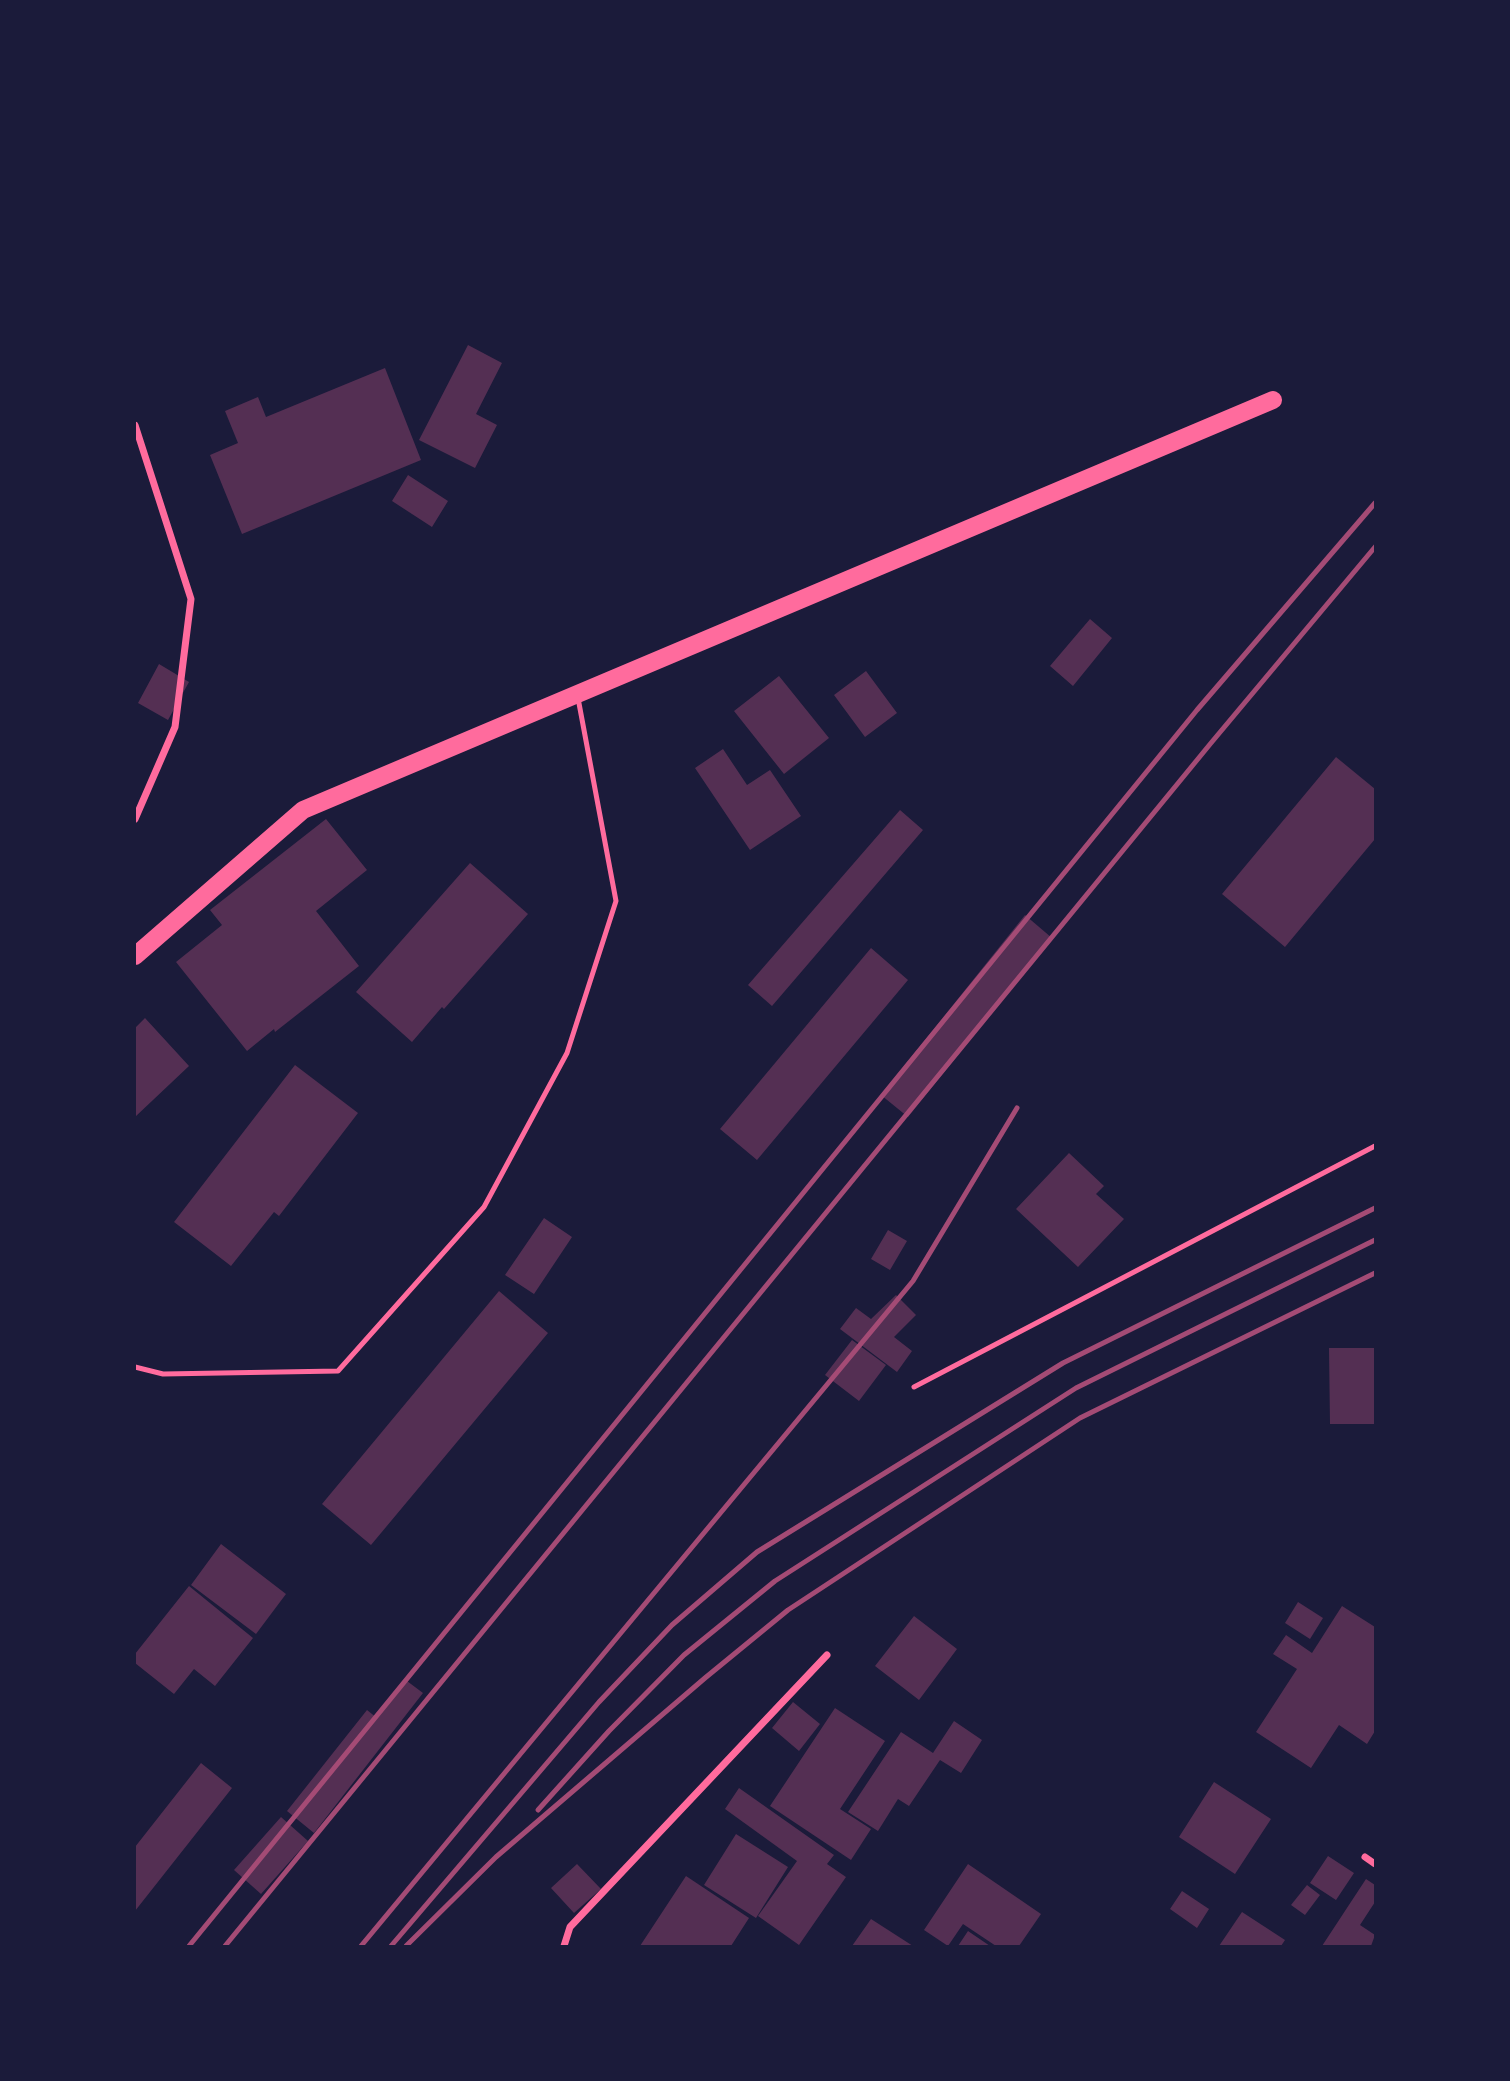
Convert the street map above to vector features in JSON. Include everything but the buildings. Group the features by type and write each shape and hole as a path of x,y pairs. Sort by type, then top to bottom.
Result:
{"main road":[{"path":"135,956 303,810 1273,400"}],"street":[{"path":"135,425 191,599 175,727 135,819"},
{"path":"564,1946 570,1927 827,1655"},
{"path":"1365,1857 1375,1864"}],"lane":[{"path":"135,1367 163,1374 338,1371 484,1207 567,1053 616,901 577,694"},
{"path":"914,1387 1375,1146"}],"railway":[{"path":"189,1946 1197,710 1375,503"},
{"path":"225,1946 1211,743 1375,547"},
{"path":"361,1946 913,1281 1017,1108"},
{"path":"391,1946 599,1702 672,1625 757,1552 1063,1363 1375,1208"},
{"path":"538,1810 609,1731 684,1655 775,1581 1076,1388 1375,1240"},
{"path":"406,1946 496,1857 788,1610 1080,1418 1375,1273"}]}
